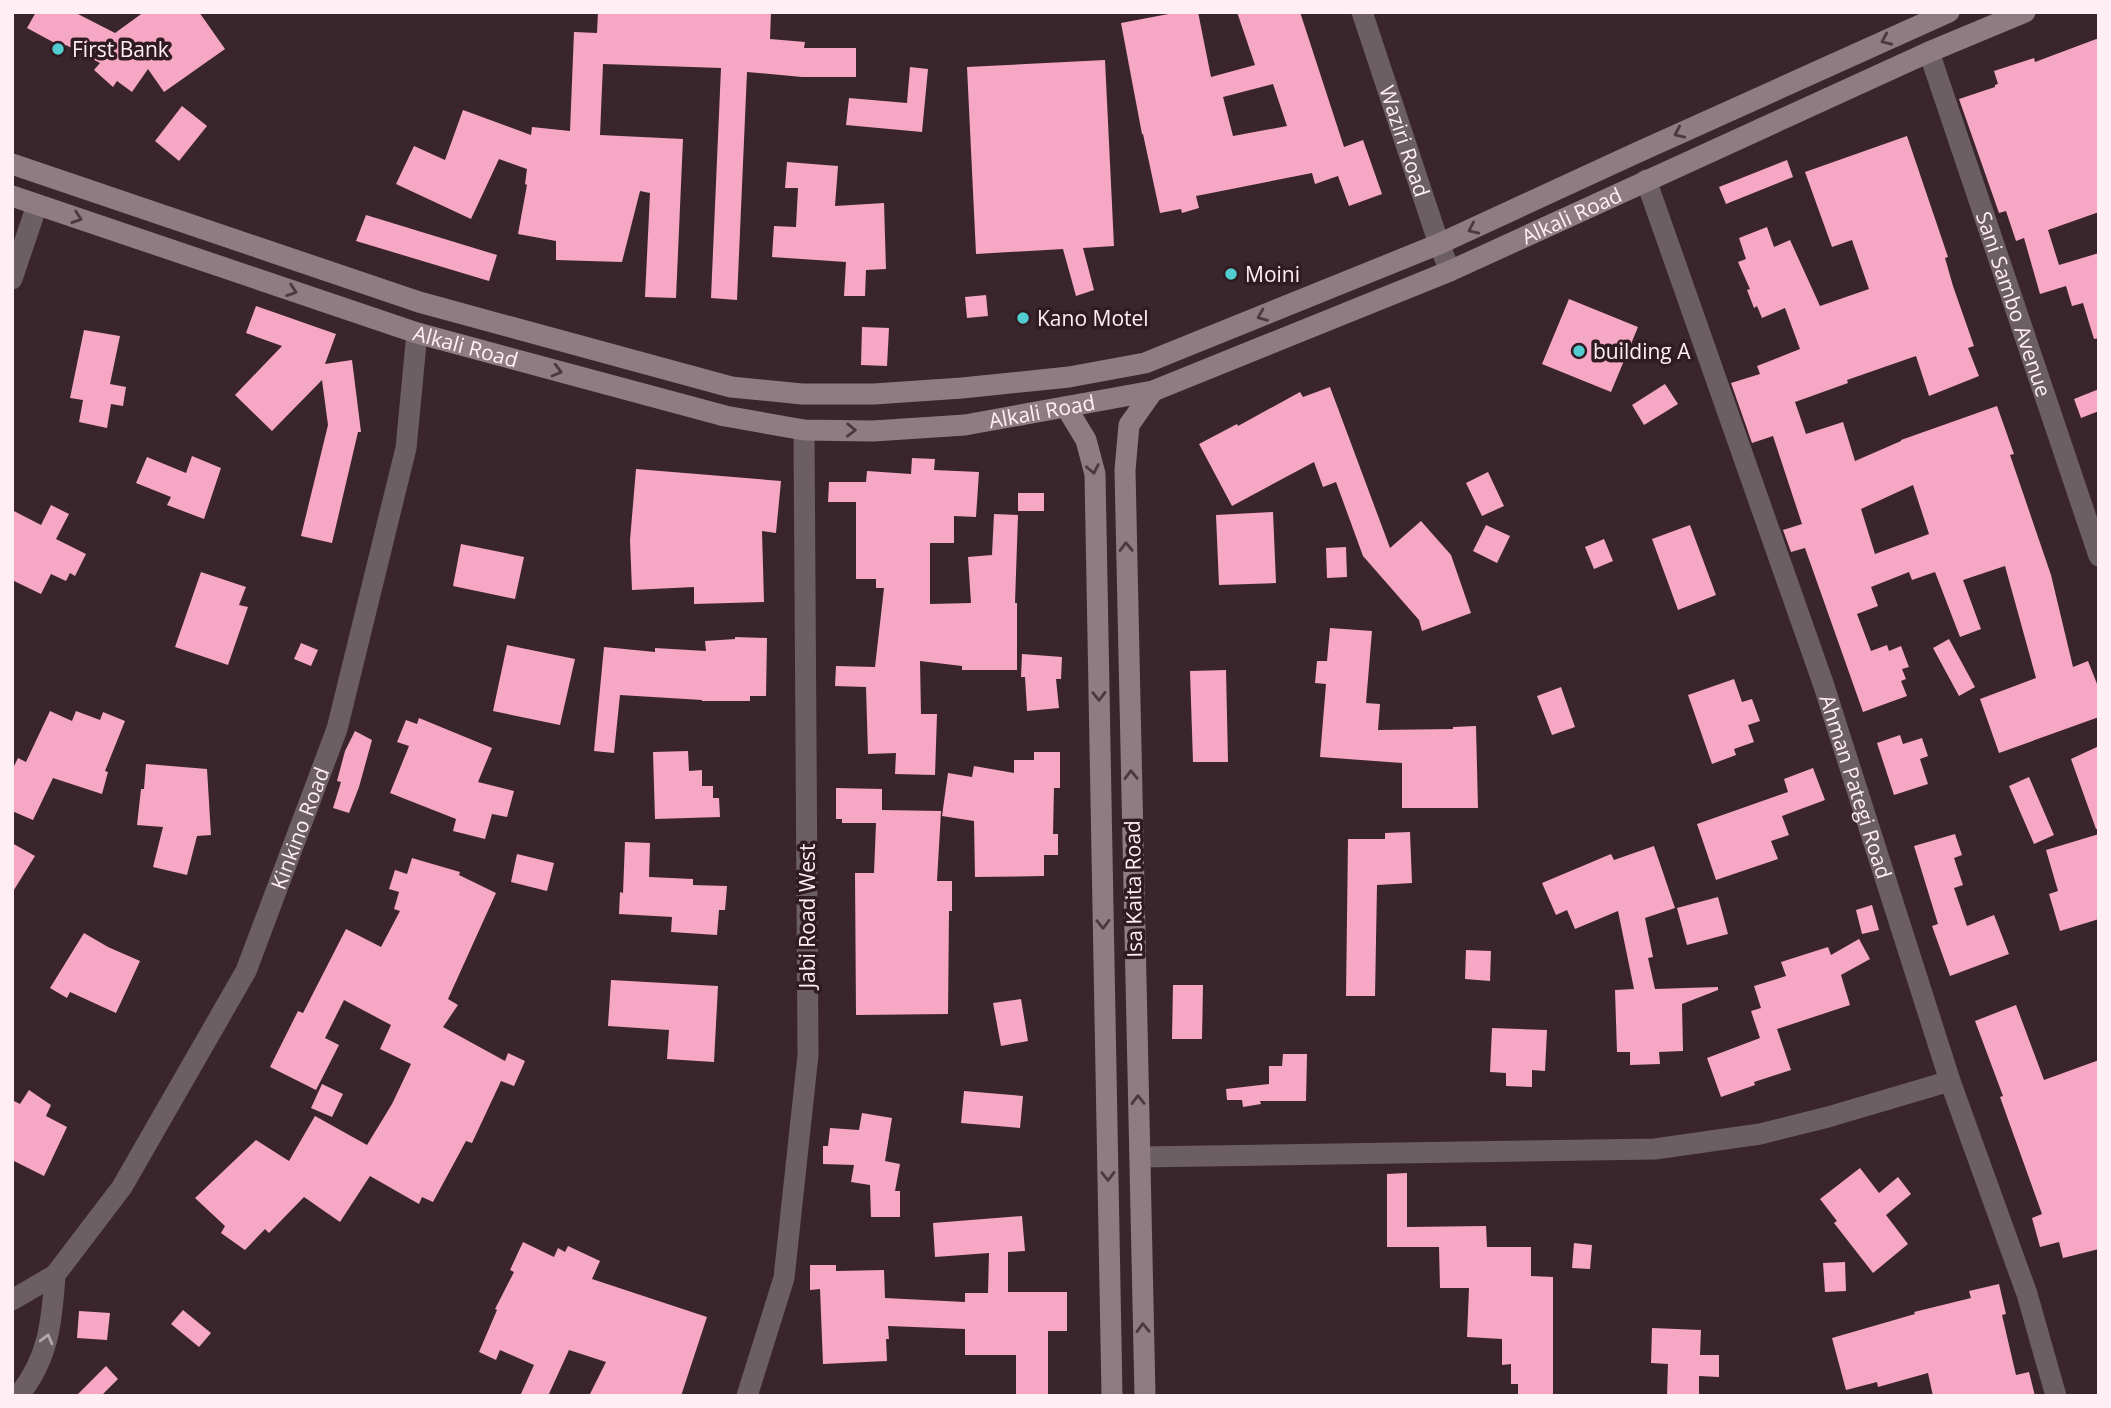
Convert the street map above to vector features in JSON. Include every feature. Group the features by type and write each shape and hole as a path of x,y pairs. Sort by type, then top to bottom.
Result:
{"main road":[{"name":"Alkali Road","path":"12,164 419,302 731,387 802,394 874,394 962,388 1069,377 1145,363 1439,244 1949,12"},
{"name":"Alkali Road","path":"12,196 418,333 725,416 804,430 873,431 965,425 1153,391 1450,271 1929,52 2025,12"},
{"name":"Isa Kaita Road","path":"1145,1396 1125,470 1129,425 1153,391"},
{"name":"Isa Kaita Road","path":"1066,407 1086,440 1095,474 1112,1396"},
{"path":"1102,867 1132,864"}],"street":[{"name":"Waziri Road","path":"1362,12 1450,271"},
{"name":"Sani Sambo Avenue","path":"1929,52 2099,556"},
{"name":"Ahman Pategi Road","path":"1646,180 1823,683 1950,1081 2027,1294 2056,1396"},
{"path":"12,279 37,205"},
{"name":"Kinkino Road","path":"12,1300 55,1275 122,1187 246,971 337,729 406,448 418,333"},
{"name":"Jabi Road West","path":"747,1396 784,1278 808,1055 804,430"},
{"path":"1140,1157 1655,1149 1760,1134 1950,1081"},
{"path":"18,1396 27,1385 43,1354 52,1322 55,1275"}],"building":[{"path":"36,12 74,12 115,33 144,12 199,12 225,49 164,92 148,69 132,92 117,81 113,87 94,70 100,63 27,28"},
{"path":"598,12 771,12 770,39 805,42 804,48 856,48 856,77 802,77 747,72 737,300 711,298 721,68 603,64 600,135 683,139 676,298 645,297 650,193 640,191 622,262 556,260 556,241 518,234 527,185 527,169 499,159 471,219 396,184 414,146 445,160 463,110 531,135 532,127 570,131 574,32 597,33"},
{"path":"1179,12 1198,12 1211,77 1255,65 1237,12 1300,12 1344,147 1363,140 1382,194 1349,206 1338,176 1315,184 1312,173 1196,196 1199,208 1182,213 1181,209 1160,213 1121,23","holes":["1273,84 1287,126 1233,136 1223,97"]},
{"path":"2099,38 2099,212 2048,230 2059,265 2099,253 2099,338 2094,339 2083,303 2072,306 2066,286 2040,294 2024,238 2016,241 2006,211 1999,213 1959,99 1995,87 1998,84 1994,71 2034,58 2035,62"},
{"path":"1105,60 1114,246 1083,248 1094,290 1076,296 1063,249 976,254 967,67"},
{"path":"910,67 928,69 922,132 846,125 849,98 907,103"},
{"path":"182,106 207,126 179,161 155,141"},
{"path":"1907,136 1948,257 1945,258 1953,286 1974,346 1968,348 1979,376 1929,396 1916,356 1795,402 1806,434 1843,422 1855,461 1901,440 1997,406 2014,454 2010,455 2051,575 2073,667 2088,661 2099,689 2099,717 1999,753 1980,699 2036,678 2005,566 1963,580 1981,629 1960,637 1935,572 1912,580 1909,572 1871,587 1878,606 1857,614 1871,651 1887,645 1889,651 1901,646 1909,667 1902,669 1906,679 1901,681 1907,696 1863,712 1805,548 1791,552 1783,530 1802,524 1773,436 1752,443 1731,383 1760,374 1757,366 1800,349 1785,308 1762,318 1757,306 1754,308 1747,290 1750,289 1738,262 1746,259 1739,238 1767,227 1774,247 1790,240 1820,306 1869,289 1852,240 1832,247 1805,172","holes":["1913,485 1929,534 1875,554 1861,509"]},
{"path":"1787,160 1793,177 1726,204 1719,187"},
{"path":"787,162 838,166 835,206 884,203 886,269 866,270 865,296 844,296 846,262 772,257 774,226 796,227 798,188 785,188"},
{"path":"366,215 497,255 489,281 356,241"},
{"path":"986,295 988,316 967,318 965,297"},
{"name":"building A","path":"1569,299 1638,327 1611,392 1542,364"},
{"path":"256,306 336,334 325,364 352,360 361,432 358,432 332,543 301,536 328,425 322,380 272,431 235,395 282,346 246,333"},
{"path":"862,327 889,328 887,366 861,365"},
{"path":"84,330 120,336 110,384 126,387 123,406 111,404 107,428 79,422 83,400 70,398"},
{"path":"1665,384 1678,404 1644,425 1632,405"},
{"path":"1330,387 1390,548 1421,521 1451,555 1471,613 1422,631 1419,620 1363,556 1336,482 1323,487 1314,462 1232,506 1199,444 1300,392 1303,397"},
{"path":"2099,389 2099,411 2081,418 2074,399"},
{"path":"192,456 221,468 204,519 167,505 171,497 136,483 147,457 186,473"},
{"path":"912,458 935,459 934,470 979,472 976,517 954,516 954,543 930,543 930,604 971,603 968,557 992,555 994,514 1018,515 1015,603 1017,670 962,670 962,666 920,661 921,714 937,714 935,775 895,774 896,753 868,754 866,687 835,686 836,666 875,667 884,588 876,588 876,579 856,579 856,502 828,502 829,482 866,482 867,471 911,474"},
{"path":"636,469 781,481 776,533 762,531 764,602 694,604 694,587 632,590 630,540"},
{"path":"1488,472 1504,506 1482,516 1466,483"},
{"path":"1018,493 1044,493 1044,511 1018,511"},
{"path":"51,505 69,514 56,539 86,554 75,576 70,573 66,581 51,574 41,594 12,580 12,510 41,525"},
{"path":"1273,512 1276,583 1219,585 1216,515"},
{"path":"1486,525 1510,536 1497,563 1473,551"},
{"path":"1690,525 1716,595 1678,610 1652,539"},
{"path":"1604,539 1613,561 1594,569 1585,547"},
{"path":"461,544 524,557 515,599 453,586"},
{"path":"1346,547 1347,577 1327,578 1326,548"},
{"path":"201,572 246,587 239,605 248,607 228,665 175,647"},
{"path":"1330,628 1372,631 1366,703 1380,704 1378,730 1476,726 1478,808 1402,808 1402,763 1320,757 1326,684 1315,683 1317,661 1327,661"},
{"path":"735,637 767,638 766,696 750,696 750,701 702,701 620,695 614,753 594,751 604,647 655,652 655,648 706,651 705,641"},
{"path":"1949,639 1975,687 1959,696 1933,648"},
{"path":"301,643 318,650 311,666 294,659"},
{"path":"507,645 575,659 560,725 493,711"},
{"path":"1022,654 1062,657 1061,679 1056,679 1059,708 1027,711 1025,677 1021,677"},
{"path":"1226,670 1228,762 1193,762 1190,671"},
{"path":"1734,679 1742,702 1752,699 1760,721 1748,725 1754,742 1734,749 1736,755 1712,764 1688,695"},
{"path":"1561,687 1575,727 1552,735 1537,696"},
{"path":"50,711 72,721 76,711 100,720 103,712 125,721 105,771 108,772 102,794 53,778 33,820 12,811 12,770 18,758 26,762"},
{"path":"419,718 492,748 478,782 514,791 507,817 492,814 485,839 453,831 456,819 390,793 409,746 397,742 406,720 417,724"},
{"path":"355,731 372,740 349,813 333,808 341,782 337,781 345,751"},
{"path":"1900,735 1903,744 1922,738 1928,756 1920,759 1928,784 1894,795 1877,743"},
{"path":"2099,746 2099,829 2096,829 2071,759"},
{"path":"688,751 689,771 702,770 702,786 713,786 713,798 719,798 720,817 655,819 653,752"},
{"path":"1034,752 1060,752 1060,788 1054,788 1053,834 1058,834 1058,855 1044,855 1044,876 975,877 974,821 942,816 948,773 972,777 974,766 1014,773 1014,760 1034,760"},
{"path":"146,764 207,769 211,835 197,836 187,875 153,867 163,827 137,825"},
{"path":"1813,768 1825,800 1782,816 1789,835 1771,841 1778,859 1716,880 1697,824 1788,792 1784,779"},
{"path":"2029,777 2054,835 2034,844 2009,786"},
{"path":"836,788 882,789 882,810 941,811 937,881 952,881 948,1014 856,1015 855,873 874,873 876,823 842,823 842,819 836,819"},
{"path":"1410,832 1412,883 1377,885 1375,996 1346,996 1348,839 1385,839 1385,833"},
{"path":"1955,834 1962,855 1954,858 1963,885 1954,888 1967,926 1994,915 2009,954 1950,976 1932,926 1938,924 1914,846"},
{"path":"2099,834 2099,919 2060,931 2049,894 2058,891 2046,850"},
{"path":"625,842 650,843 649,877 693,879 693,885 727,886 725,910 719,910 717,935 671,932 672,917 619,914 620,892 623,893"},
{"path":"12,843 35,856 12,893"},
{"path":"1654,846 1675,908 1645,918 1653,957 1648,958 1655,989 1718,987 1718,990 1682,1004 1683,1051 1659,1052 1660,1064 1630,1065 1630,1052 1617,1052 1615,990 1634,989 1618,911 1575,929 1567,910 1556,915 1542,883 1611,854 1614,860"},
{"path":"517,854 554,863 547,891 511,882"},
{"path":"412,858 460,872 459,875 496,893 448,999 458,1005 443,1027 505,1061 508,1053 525,1061 514,1086 501,1081 472,1143 466,1141 433,1202 422,1197 419,1204 370,1176 340,1222 304,1197 269,1233 265,1229 245,1250 221,1233 225,1226 195,1198 256,1140 289,1161 315,1116 367,1145 392,1104 411,1064 380,1049 391,1025 344,1000 325,1038 339,1045 316,1090 270,1067 298,1011 303,1013 346,929 381,947 400,911 394,909 399,892 389,889 395,870 407,874"},
{"path":"1718,897 1728,934 1687,945 1677,908"},
{"path":"1872,905 1879,930 1862,934 1856,910"},
{"path":"84,933 140,961 116,1013 70,992 67,998 50,988"},
{"path":"1859,939 1870,959 1841,975 1850,1005 1777,1029 1791,1070 1754,1082 1755,1085 1721,1097 1707,1058 1760,1038 1751,1011 1761,1008 1754,986 1786,976 1781,962 1828,947 1831,955"},
{"path":"1466,950 1491,951 1490,981 1465,979"},
{"path":"611,980 718,986 714,1062 667,1059 669,1030 608,1026"},
{"path":"1173,985 1203,985 1202,1039 1172,1039"},
{"path":"1021,999 1028,1041 1001,1046 993,1003"},
{"path":"2016,1005 2044,1080 2099,1060 2099,1249 2063,1258 2059,1242 2040,1247 2032,1218 2042,1214 1975,1021"},
{"path":"1492,1028 1547,1030 1545,1071 1532,1070 1532,1087 1506,1086 1506,1073 1490,1072"},
{"path":"1283,1054 1307,1054 1306,1101 1260,1101 1261,1104 1243,1107 1242,1100 1227,1100 1226,1089 1269,1084 1269,1066 1282,1066"},
{"path":"322,1084 343,1094 332,1117 311,1108"},
{"path":"29,1090 51,1105 46,1116 67,1127 44,1176 12,1160 12,1100 20,1104"},
{"path":"964,1091 1023,1096 1020,1128 961,1123"},
{"path":"862,1113 892,1118 885,1161 900,1164 895,1191 900,1191 900,1217 871,1217 870,1185 851,1182 854,1165 823,1164 823,1146 828,1146 830,1128 859,1130"},
{"path":"1860,1168 1879,1193 1898,1177 1911,1194 1886,1215 1908,1244 1873,1273 1834,1223 1837,1221 1820,1199"},
{"path":"1407,1173 1407,1227 1486,1226 1487,1247 1531,1247 1531,1276 1553,1277 1553,1396 1518,1396 1518,1384 1511,1384 1511,1364 1502,1365 1502,1339 1467,1337 1469,1288 1440,1288 1439,1247 1387,1247 1387,1174"},
{"path":"1022,1216 1025,1251 1008,1252 1008,1292 1067,1292 1067,1331 1048,1331 1048,1396 1016,1396 1016,1355 965,1355 965,1329 888,1326 887,1361 823,1364 820,1289 810,1290 810,1265 836,1265 836,1271 884,1270 885,1298 965,1302 965,1293 988,1293 989,1253 935,1257 933,1223"},
{"path":"523,1242 554,1257 558,1248 565,1252 568,1246 600,1261 592,1279 707,1317 681,1396 589,1396 606,1362 569,1350 548,1396 520,1396 534,1365 500,1350 496,1360 479,1352 497,1310 495,1309 514,1272 510,1270"},
{"path":"1574,1243 1592,1245 1590,1269 1572,1268"},
{"path":"1845,1262 1846,1291 1825,1292 1823,1263"},
{"path":"1999,1284 2006,1314 2002,1315 2016,1375 2029,1372 2035,1396 1933,1396 1928,1373 1878,1387 1877,1382 1846,1390 1832,1338 1915,1314 1914,1312 1971,1298 1969,1291"},
{"path":"183,1310 211,1333 199,1347 171,1324"},
{"path":"79,1311 110,1313 107,1340 77,1338"},
{"path":"1652,1328 1701,1330 1700,1355 1719,1355 1719,1377 1699,1376 1699,1396 1667,1396 1668,1364 1651,1363"},
{"path":"106,1366 118,1379 101,1396 76,1396"}],"place":[{"name":"First Bank","path":"58,49"},
{"name":"Moini","path":"1231,274"},
{"name":"Kano Motel","path":"1023,318"},
{"name":"building A","path":"1579,351"}]}
